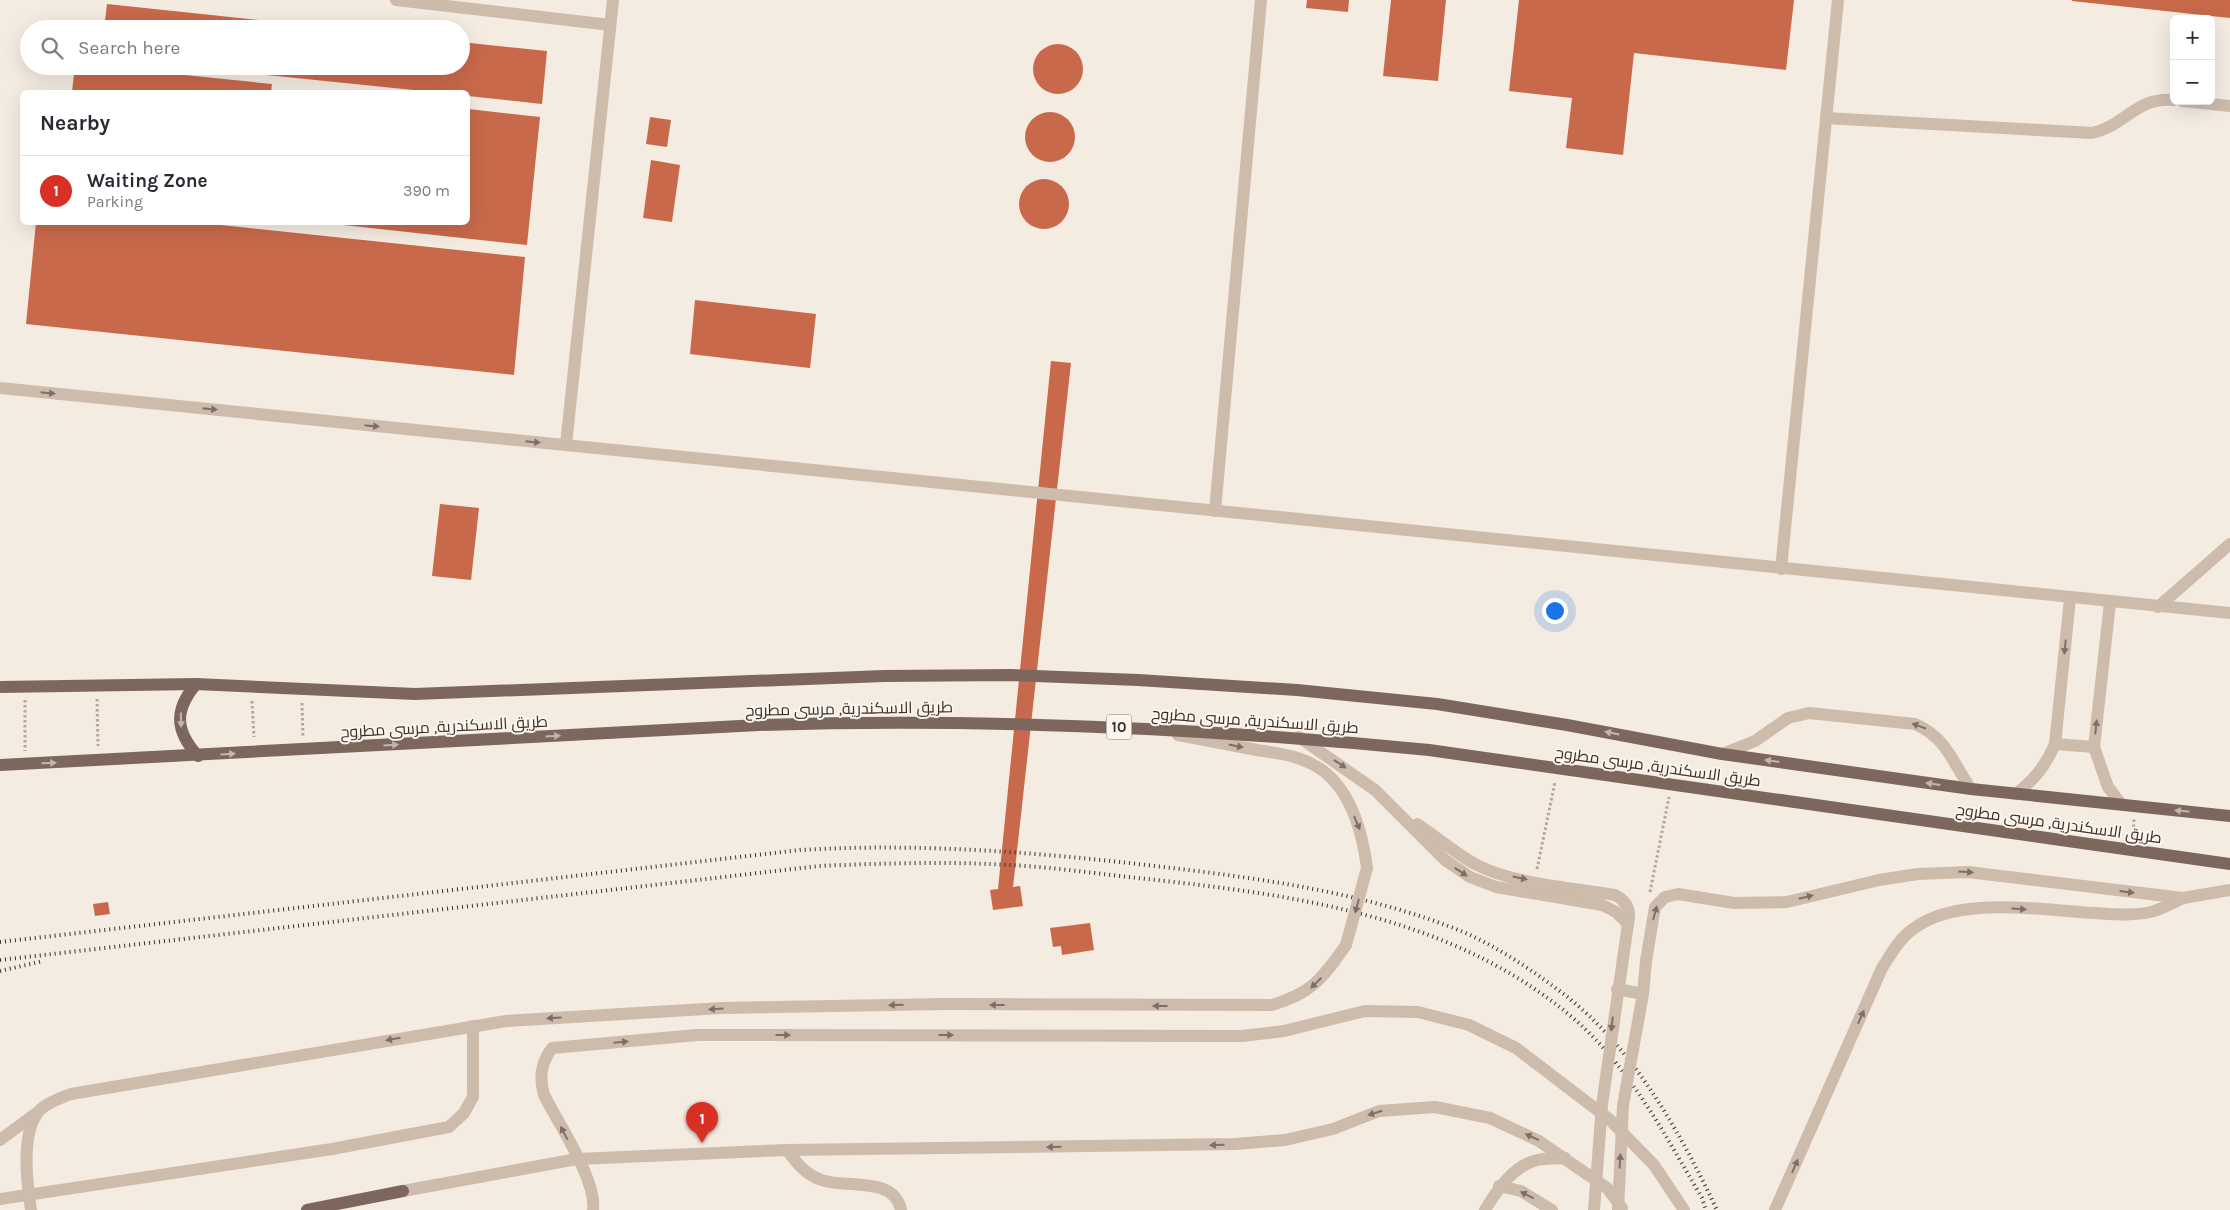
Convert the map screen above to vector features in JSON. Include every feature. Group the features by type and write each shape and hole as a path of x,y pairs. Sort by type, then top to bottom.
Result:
{"main road":[{"name":"طريق الاسكندرية, مرسى مطروح","path":"0,687 97,684 196,684 415,694 894,676 1011,676 1138,680 1297,690 1437,704 1567,725 1722,754 1972,789 2230,816"},
{"path":"196,684 185,697 180,712 180,729 187,744 198,756"},
{"name":"طريق الاسكندرية, مرسى مطروح","path":"0,765 759,725 855,722 1010,722 1136,727 1299,738 1429,750 2230,864"},
{"path":"307,1210 403,1191"}],"street":[{"path":"396,0 610,25"},
{"path":"566,445 613,0"},
{"path":"1215,512 1261,0"},
{"path":"1781,569 1838,0"},
{"path":"1826,118 2092,133 2108,129 2147,102 2170,100"},
{"path":"2215,104 2230,106"},
{"path":"0,388 2230,614"},
{"path":"2158,607 2230,544"},
{"path":"2016,794 2033,780 2046,764 2055,744 2070,599"},
{"path":"2110,603 2094,747 2108,787 2120,804"},
{"path":"1722,754 1755,741 1788,718 1809,713 1915,724 1929,730 1940,739 1972,789"},
{"path":"0,1140 39,1110 71,1094 506,1020 722,1008 945,1004 1272,1005 1296,998 1314,986 1346,945 1367,868 1360,829 1348,800 1335,782 1314,764 1292,756 1136,727"},
{"path":"1299,738 1351,771 1402,814 1478,866 1502,875 1615,895 1622,898 1629,910 1628,924 1617,989 1602,1104 1594,1210"},
{"path":"2055,744 2094,747"},
{"path":"1402,814 1445,860 1470,877 1496,888 1602,905 1616,912 1628,924"},
{"path":"1618,1210 1623,1105 1655,906 1665,897 1678,894 1734,903 1787,902 1879,880 1942,872 1968,872 2183,898"},
{"path":"1774,1210 1882,968 1895,947 1912,929 1934,916 1957,909 1982,907 2124,914 2152,912 2183,898 2230,890"},
{"path":"1617,989 1642,994"},
{"path":"593,1210 594,1197 588,1179 541,1086 542,1066 552,1048 697,1035 1242,1036 1292,1029 1365,1011 1418,1012 1469,1025 1516,1048 1609,1119 1654,1165 1684,1210"},
{"path":"0,1199 332,1149 449,1127 464,1112 474,1097 473,1026"},
{"path":"403,1191 577,1159 787,1150 1235,1144 1285,1140 1333,1129 1379,1111 1435,1107 1490,1118 1539,1141 1608,1188 1623,1210"},
{"path":"31,1210 27,1146 29,1129 39,1110"},
{"path":"787,1150 795,1162 814,1177 825,1181 887,1189 899,1200 901,1210"},
{"path":"1485,1210 1499,1186 1510,1175 1536,1160 1565,1158"},
{"path":"1499,1186 1521,1191 1552,1210"}],"path":[{"path":"97,684 98,761"},
{"path":"252,686 254,753"},
{"path":"25,687 25,764"},
{"path":"301,689 303,750"},
{"path":"1535,882 1558,769"},
{"path":"1655,906 1650,889 1672,784"},
{"path":"2131,850 2136,806"}],"building":[{"path":"1307,0 1349,0 1348,12 1306,8"},
{"path":"1391,0 1446,0 1438,81 1383,76"},
{"path":"1519,0 1794,0 1786,70 1634,53 1623,155 1566,148 1572,98 1509,91"},
{"path":"2230,0 2230,18 2215,15 2072,1"},
{"path":"107,4 259,20 105,20"},
{"path":"470,43 547,51 542,104 470,96 470,90 413,90 265,75 470,75"},
{"path":"1058,44 1067,46 1078,55 1083,69 1081,78 1072,89 1058,94 1049,92 1038,83 1033,69 1035,60 1044,49"},
{"path":"74,75 184,75 272,84 271,90 72,90"},
{"path":"470,109 540,117 527,245 343,225 470,225"},
{"path":"1050,112 1059,114 1070,123 1075,137 1073,146 1064,157 1050,162 1041,160 1030,151 1025,137 1027,128 1036,117"},
{"path":"650,117 671,120 667,147 646,144"},
{"path":"651,160 680,165 672,222 643,218"},
{"path":"1044,179 1053,181 1064,190 1069,204 1067,213 1058,224 1044,229 1035,227 1024,218 1019,204 1021,195 1030,184"},
{"path":"36,225 221,225 525,257 514,375 26,324"},
{"path":"695,300 816,314 810,368 690,354"},
{"path":"1051,361 1071,363 1013,887 1020,886 1023,906 993,910 990,890 998,889"},
{"path":"440,504 479,508 471,580 432,576"},
{"path":"108,902 110,914 95,916 93,904"},
{"path":"1090,923 1094,950 1062,955 1061,946 1053,947 1050,928"}],"railway":[{"path":"0,942 800,850 845,848 978,850 1155,866 1272,882 1349,896 1387,906 1461,931 1528,968 1553,986 1590,1017 1613,1040 1634,1066 1671,1122 1717,1210"},
{"path":"0,960 819,866 922,863 1026,866 1260,893 1316,903 1372,917 1425,934 1477,956 1527,984 1573,1018 1593,1037 1629,1079 1660,1126 1702,1198 1706,1210"},
{"path":"0,971 43,961"}],"place":[{"name":"Waiting Zone","path":"702,1143"}]}
